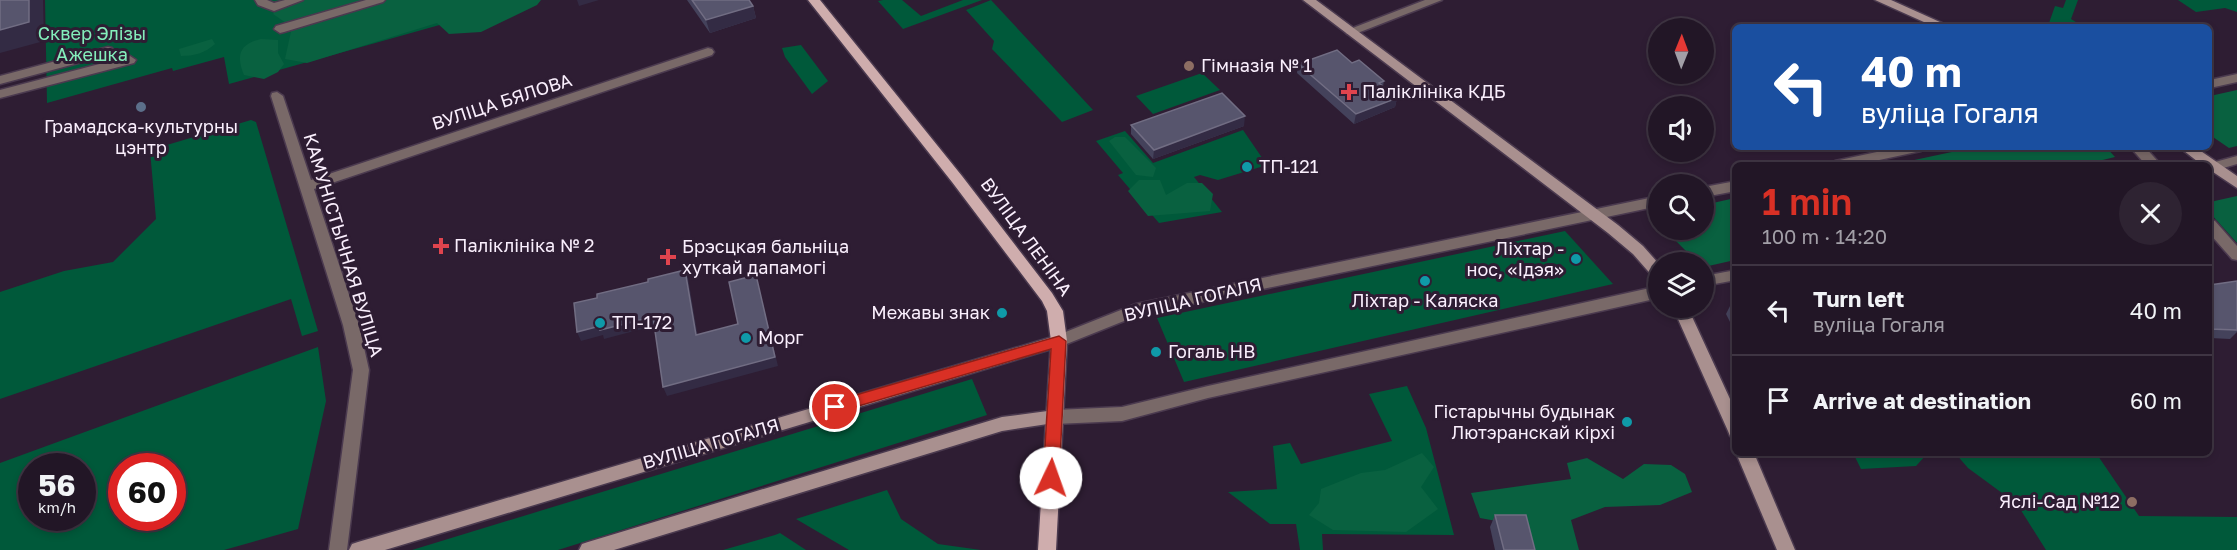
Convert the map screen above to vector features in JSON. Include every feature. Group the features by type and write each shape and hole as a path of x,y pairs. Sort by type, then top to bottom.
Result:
{"main road":[{"name":"ВУЛІЦА ЛЕНІНА","path":"814,0 957,179 1047,297 1058,321 1059,341 1047,550"},
{"path":"1309,0 1595,215 1638,250 1648,261"},
{"path":"1881,0 1937,24"},
{"path":"2190,150 2206,162"},
{"path":"2212,167 2237,183"},
{"path":"1685,318 1732,422"},
{"name":"ВУЛІЦА ГОГАЛЯ","path":"358,550 1059,341"},
{"path":"588,550 1002,424 1054,417"},
{"path":"1746,456 1786,550"}],"street":[{"path":"261,0 262,3 274,7 297,0"},
{"path":"280,29 379,0"},
{"path":"1351,31 1436,0"},
{"path":"0,80 108,51"},
{"name":"ВУЛІЦА БЯЛОВА","path":"307,186 708,52"},
{"path":"0,94 129,60"},
{"path":"2212,84 2237,78"},
{"name":"КАМУНІСТЫЧНАЯ ВУЛІЦА","path":"277,96 351,325 361,370 338,550"},
{"path":"1848,162 1906,150"},
{"path":"2140,150 2151,162"},
{"path":"2212,167 2237,160"},
{"path":"1714,190 1732,187"},
{"name":"ВУЛІЦА ГОГАЛЯ","path":"1059,341 1136,310 1648,203"},
{"path":"2212,227 2237,255"},
{"path":"1714,279 1732,275"},
{"path":"1054,417 1122,414 1220,389 1648,294"}],"green space":[{"name":"Сквер Элізы Ажешка","path":"45,0 529,0 229,84 224,57 173,71 172,68 47,103"},
{"path":"283,0 541,0 537,5 481,32 449,34 437,23 307,63 285,59 292,27 273,14"},
{"path":"902,0 921,16 963,0 982,0 903,29 878,1"},
{"path":"991,0 1093,110 1062,122 992,49 994,41 966,10"},
{"path":"2066,0 2078,0 2071,19 2079,24 2049,23 2055,6 2063,8"},
{"path":"2178,0 2237,0 2237,12 2225,8 2196,12"},
{"path":"212,39 215,44 207,50 195,55 181,56 179,49"},
{"path":"261,39 278,40 278,53 284,64 278,72 264,79 244,75 240,62 244,48"},
{"path":"801,45 828,81 812,94 785,57 782,48"},
{"path":"1202,73 1220,90 1153,114 1136,96"},
{"path":"2237,90 2237,146 2229,148 2212,136 2212,96"},
{"path":"251,120 256,122 318,331 302,336 291,299 0,399 0,292 64,271 113,262 156,219 150,150"},
{"path":"1243,130 1267,165 1218,180 1200,175 1194,177 1222,212 1159,223 1118,175 1123,173 1096,141 1125,131 1153,163"},
{"path":"1115,137 1125,137 1156,168 1153,177 1136,175 1109,141"},
{"path":"1961,150 2109,150 2115,157 2094,162 1905,162"},
{"path":"1139,180 1160,180 1166,195 1187,183 1202,183 1213,194 1210,211 1148,216 1128,191"},
{"path":"2237,196 2237,243 2212,215 2212,202"},
{"path":"1732,199 1732,261 1714,265 1714,252 1687,252 1675,240 1714,240 1714,203"},
{"path":"1565,231 1613,284 1184,382 1157,318"},
{"path":"318,347 326,401 298,529 224,550 0,550 0,463 18,456 18,531 96,531 96,453 27,453"},
{"path":"972,379 987,415 558,550 412,550"},
{"path":"1407,386 1426,428 1454,535 1322,534 1323,550 1300,550 1296,524 1270,524 1228,492 1277,489 1273,446 1290,443 1301,464 1392,441 1369,394"},
{"path":"1422,453 1434,467 1421,487 1438,509 1406,532 1333,530 1309,515 1319,503 1321,489 1361,473 1385,470"},
{"path":"1854,456 1925,456 1916,466 1861,469"},
{"path":"1958,456 2098,456 2139,516 2237,517 2237,550 2046,550 2017,504 1968,468"},
{"path":"1587,458 1623,479 1644,464 1671,465 1685,474 1692,492 1660,505 1605,507 1571,520 1579,550 1531,550 1524,526 1480,518 1471,493 1571,479 1567,463"},
{"path":"887,490 901,519 938,544 981,550 849,550 796,519"},
{"path":"780,533 806,550 723,550 775,535"}],"building":[{"path":"0,0 29,0 29,22 0,30"},
{"path":"692,0 749,0 753,6 706,20"},
{"name":"Паліклініка КДБ","path":"1337,50 1352,63 1359,60 1384,81 1379,83 1397,98 1356,114 1298,64"},
{"path":"1222,93 1245,116 1154,150 1131,125"},
{"name":"Морг","path":"685,270 696,335 738,324 729,282 756,275 775,357 663,387 653,317 600,330 600,326 577,332 574,303 597,298 597,294 648,282 648,279"},
{"path":"2237,281 2237,330 2212,329 2212,285"},
{"path":"1495,515 1526,515 1535,550 1504,550"}],"place":[{"name":"Гімназія № 1","path":"1189,66"},
{"name":"Паліклініка КДБ","path":"1349,92"},
{"name":"Грамадска-культурны цэнтр","path":"141,107"},
{"name":"ТП-121","path":"1247,167"},
{"name":"Паліклініка № 2","path":"441,246"},
{"name":"Брэсцкая бальніца хуткай дапамогі","path":"668,257"},
{"name":"Ліхтар - нос, «Ідэя»","path":"1576,259"},
{"name":"Ліхтар - Каляска","path":"1425,281"},
{"name":"Межавы знак","path":"1002,313"},
{"name":"ТП-172","path":"600,323"},
{"name":"Морг","path":"746,338"},
{"name":"Гогаль НВ","path":"1156,352"},
{"name":"Гістарычны будынак Лютэранскай кірхі","path":"1627,422"},
{"name":"Яслі-Сад №12","path":"2132,502"}],"route":[{"path":"835,407 1059,341 1051,478"}]}
